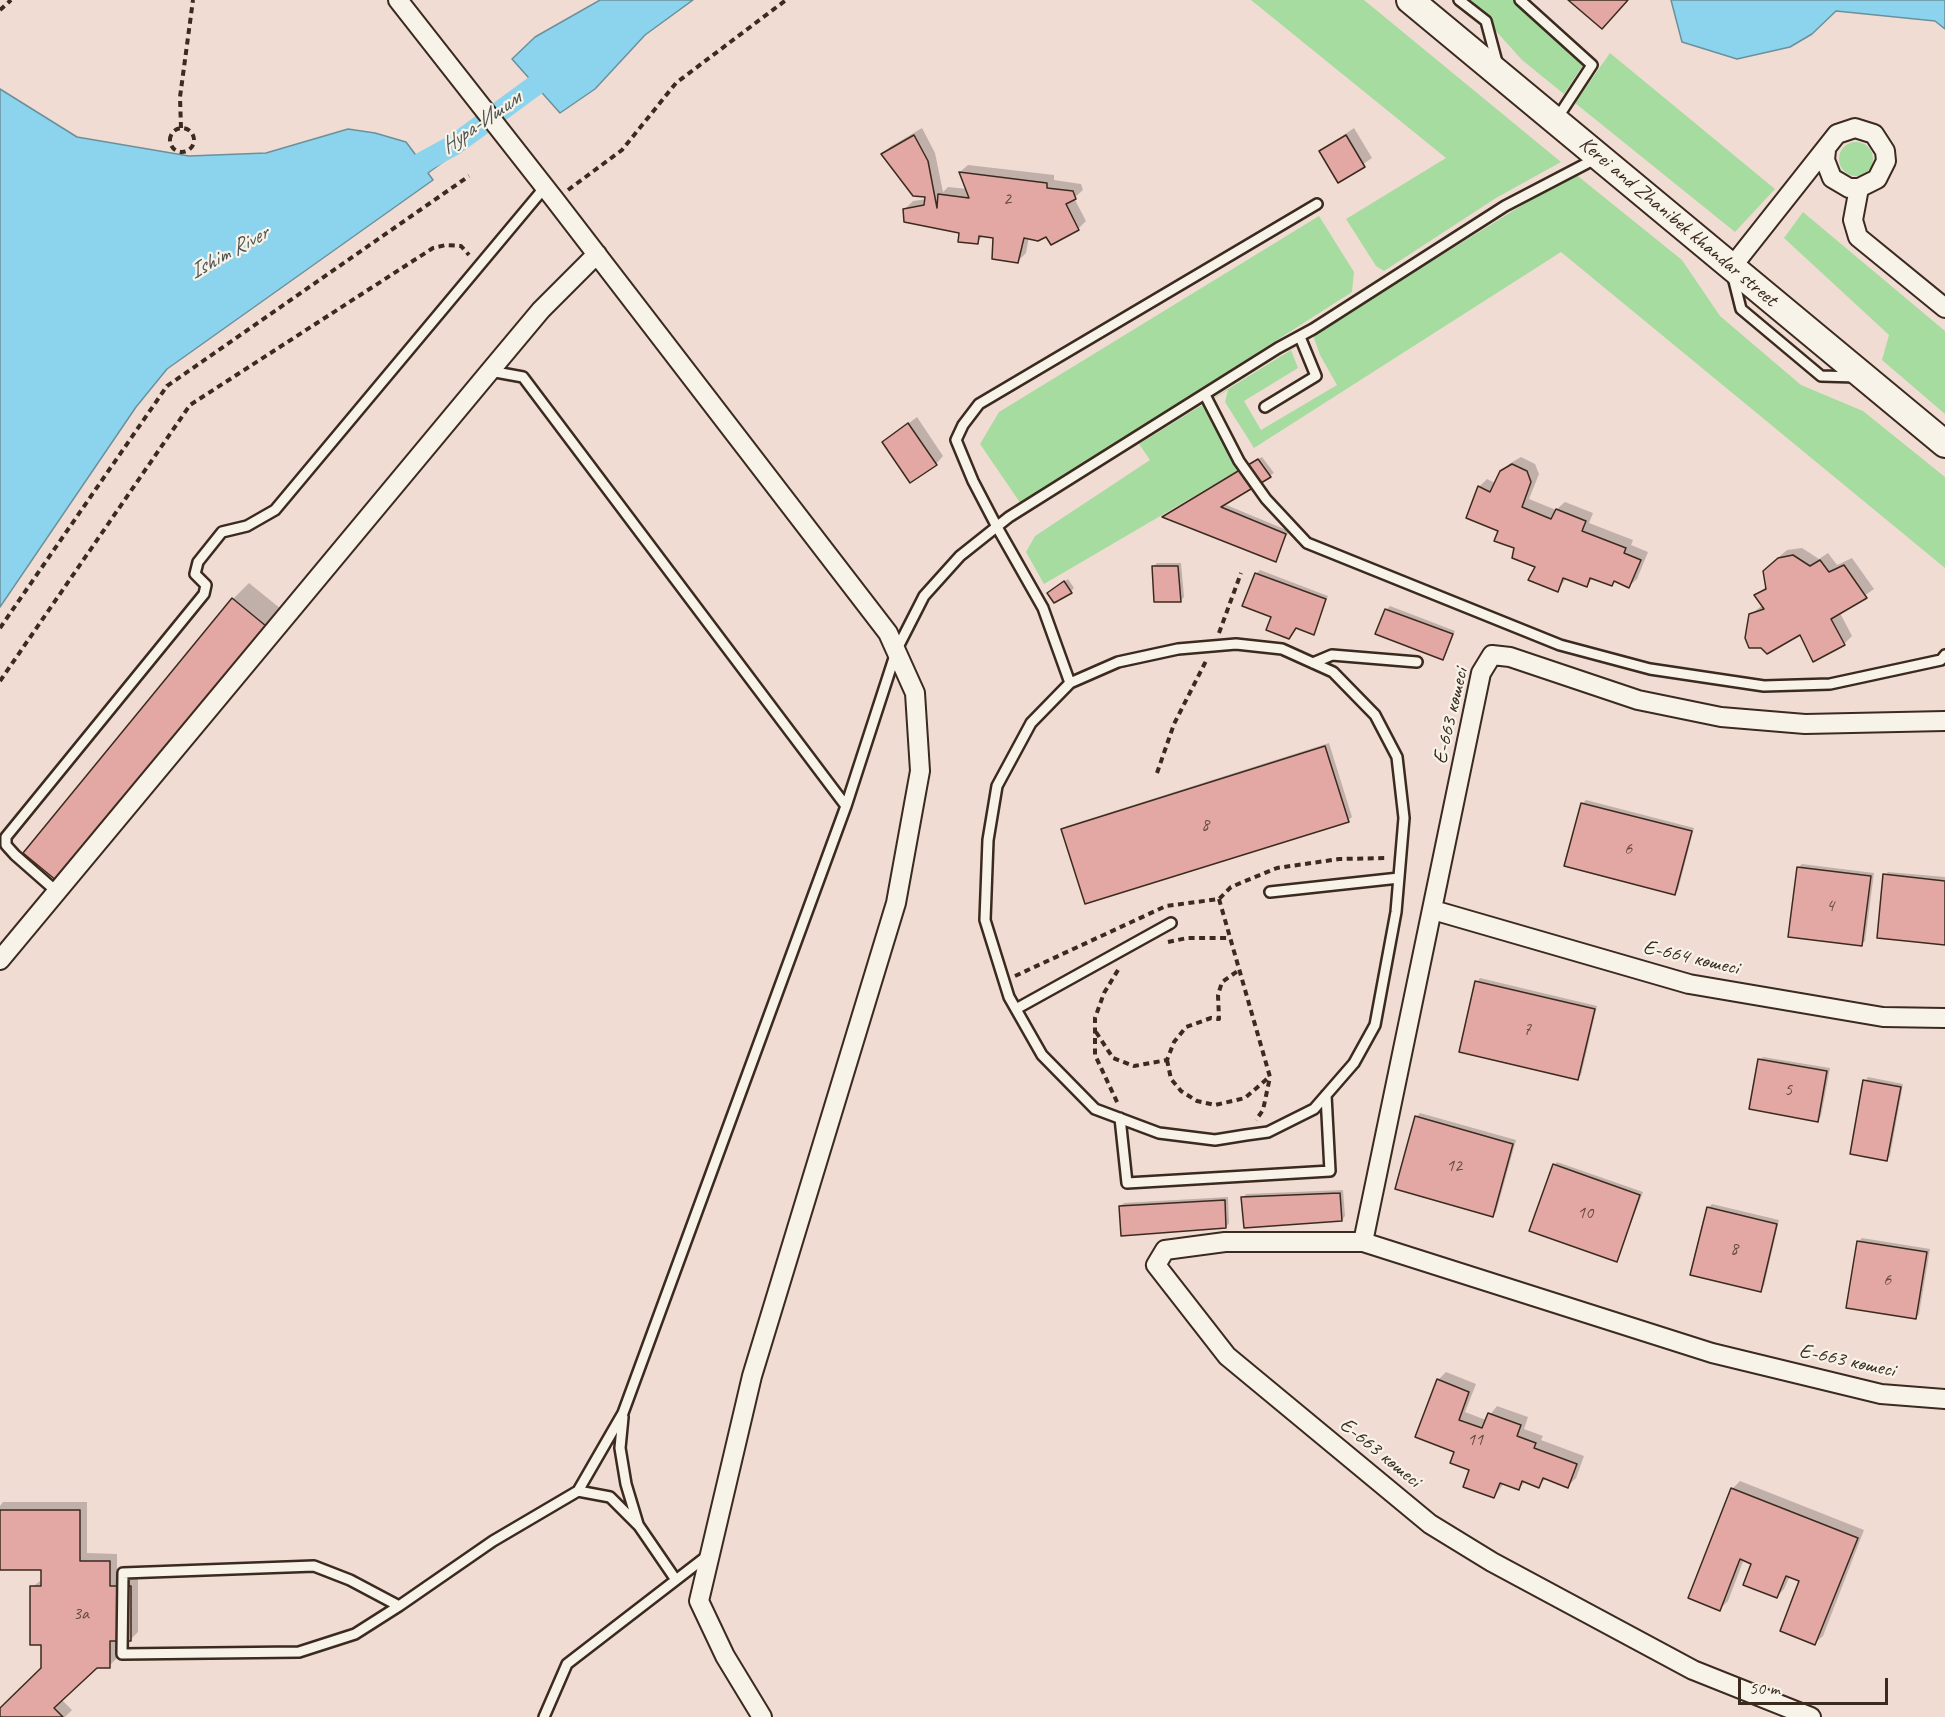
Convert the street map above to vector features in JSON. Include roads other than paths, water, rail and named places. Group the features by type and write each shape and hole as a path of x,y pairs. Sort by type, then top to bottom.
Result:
{"main road":[{"name":"Kerei and Zhanibek khandar street","path":"1410,0 1945,444"}],"street":[{"path":"398,0 550,193 888,633 915,693 920,771 896,903 752,1376 708,1554 699,1600 725,1656 762,1717"},
{"path":"1731,268 1837,134 1856,128 1865,129 1881,142 1885,151 1883,171 1877,180 1859,188 1849,188 1832,178 1825,160 1826,150"},
{"path":"1859,188 1853,220 1858,237 1945,308"},
{"path":"0,960 541,310 597,254"},
{"name":"Е-663 көшесі","path":"1364,1242 1481,673 1492,655 1510,657 1638,700 1721,717 1805,724 1945,721"},
{"name":"Е-664 көшесі","path":"1433,910 1689,984 1883,1017 1945,1018"},
{"name":"Е-663 көшесі","path":"1811,1717 1693,1670 1491,1562 1430,1524 1227,1356 1156,1265 1165,1250 1225,1242 1364,1242 1712,1353 1881,1394 1945,1399"}],"lane":[{"path":"1459,0 1486,21 1501,74"},
{"path":"1520,0 1592,65 1556,121"},
{"path":"399,1606 350,1580 314,1566 123,1573 122,1654 299,1652 354,1634 399,1606 493,1541 578,1491 623,1413 846,806 897,649 924,596 960,556 1009,517 1506,206 1599,157"},
{"path":"56,891 15,855 6,845 6,837 204,594 206,585 195,574 198,562 222,532 247,526 275,510 479,266 550,193"},
{"path":"1070,683 1043,608 973,481 956,441 963,425 979,404 1317,204"},
{"path":"1265,407 1316,376 1300,337"},
{"path":"490,371 523,377 846,806"},
{"path":"1205,395 1239,460 1266,499 1307,543 1560,645 1650,669 1764,686 1830,684 1941,660 1945,655"},
{"path":"1236,644 1282,649 1313,663 1333,672 1375,715 1397,757 1404,818 1401,858 1396,912 1375,1025 1354,1063 1314,1109 1268,1132 1215,1140 1159,1133 1095,1109 1042,1055 1016,1009 1004,981 985,920 988,840 997,786 1031,723 1070,683 1118,662 1178,649 1236,644"},
{"path":"1313,663 1332,655 1417,662"},
{"path":"1270,892 1399,878"},
{"path":"1016,1009 1172,923"},
{"path":"1124,1119 1127,1183 1330,1171 1326,1095"},
{"path":"623,1413 620,1448 626,1484 639,1526"},
{"path":"578,1491 610,1497 639,1526 676,1580"},
{"path":"544,1717 567,1664 708,1554"}],"water":[{"path":"600,0 693,0 645,35 595,89 560,113 512,59 535,37"},
{"path":"1671,0 1945,0 1945,29 1935,21 1836,11 1812,34 1790,47 1737,59 1682,42"},
{"name":"Ishim River","path":"0,89 77,137 189,156 266,153 348,129 375,133 406,142 421,162 449,140 457,152 428,173 433,180 167,369 136,407 0,607"}],"waterway":[{"name":"Нура-Ишим","path":"421,163 454,145 559,68"}]}
